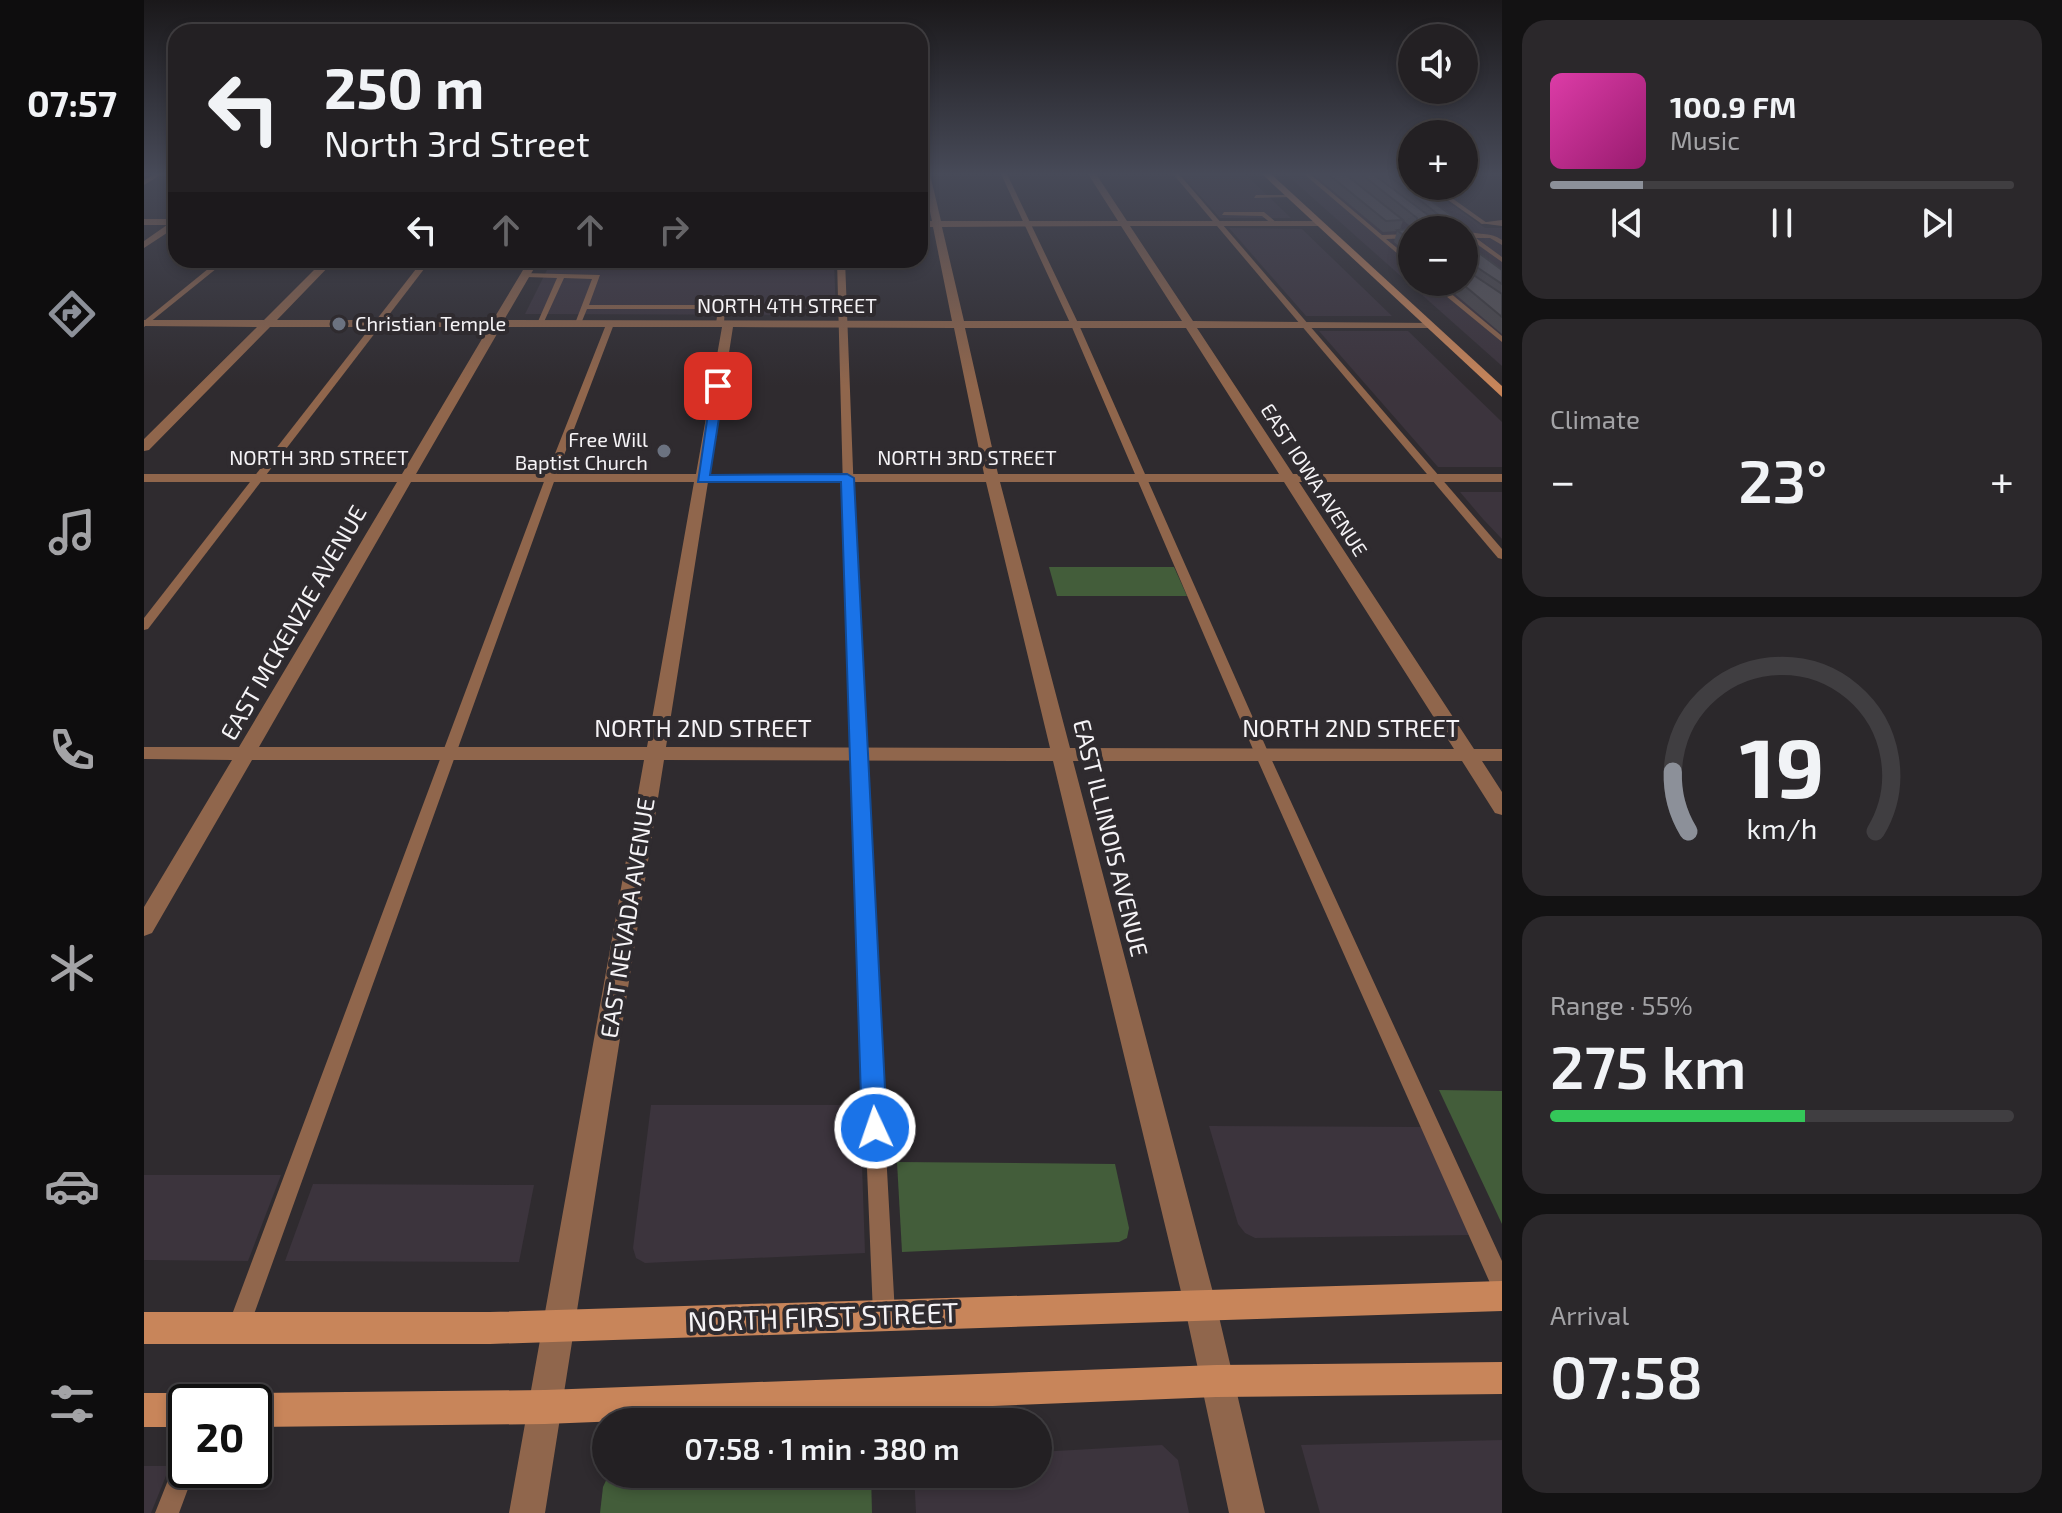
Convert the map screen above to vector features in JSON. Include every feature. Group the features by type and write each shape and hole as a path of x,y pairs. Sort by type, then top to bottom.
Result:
{"main road":[{"path":"1342,245 1499,387"},
{"name":"NORTH FIRST STREET","path":"144,1328 560,1326 1502,1296"},
{"path":"272,1410 545,1407 1216,1381 1502,1378"},
{"path":"144,1410 168,1410"}],"street":[{"name":"EAST ILLINOIS AVENUE","path":"935,245 959,324 992,478 1200,1304 1247,1513"},
{"name":"EAST IOWA AVENUE","path":"1138,245 1502,808"},
{"path":"144,447 322,268"},
{"name":"EAST MCKENZIE AVENUE","path":"144,927 530,268"},
{"name":"NORTH 4TH STREET","path":"145,324 1429,325"},
{"name":"EAST NEVADA AVENUE","path":"527,1513 703,479 724,324"},
{"name":"NORTH 3RD STREET","path":"144,478 1502,478"},
{"name":"NORTH 2ND STREET","path":"144,753 1502,755"}],"lane":[{"path":"1037,245 1502,1285"},
{"path":"1236,245 1501,553"},
{"path":"1480,245 1502,260"},
{"path":"145,324 213,268"},
{"path":"144,626 421,268"},
{"path":"530,268 561,277 597,277 577,324"},
{"path":"841,268 857,756 884,1314"},
{"path":"539,324 561,277"},
{"path":"1450,296 1502,340"},
{"path":"584,307 722,307 724,324"},
{"path":"238,1328 550,479 610,324"},
{"path":"1484,535 1502,535"},
{"path":"167,1513 176,1488"}],"shaded area":[{"path":"1244,245 1318,245 1392,316 1306,316"},
{"path":"1365,245 1398,245 1398,274"},
{"path":"1478,245 1502,245 1502,366 1423,296 1478,296"},
{"path":"548,268 834,268 836,315 525,314"},
{"path":"1319,331 1408,331 1502,422 1502,467 1438,467"},
{"path":"1460,492 1502,492 1502,539 1483,519"},
{"path":"651,1105 860,1105 865,1253 645,1263 636,1258 633,1248"},
{"path":"1209,1126 1422,1127 1471,1235 1255,1238 1245,1233 1238,1224"},
{"path":"144,1175 281,1175 248,1261 144,1260"},
{"path":"313,1184 534,1185 519,1262 285,1261"},
{"path":"1502,1440 1502,1513 1320,1513 1301,1445"},
{"path":"1162,1445 1178,1460 1189,1513 916,1513 915,1488 1052,1488 1052,1451"},
{"path":"144,1466 168,1466 151,1513 144,1513"}],"green space":[{"path":"1049,567 1174,567 1187,596 1057,596"},
{"path":"1439,1090 1502,1091 1502,1224"},
{"path":"897,1162 1115,1164 1129,1228 1127,1238 1119,1242 902,1252"},
{"path":"603,1488 871,1488 872,1513 600,1513"}],"building":[{"path":"1478,252 1502,270 1502,284 1478,268"},
{"path":"1478,278 1502,294 1502,317 1477,296"}],"place":[{"name":"Christian Temple","path":"339,324"},
{"name":"Free Will Baptist Church","path":"664,451"}],"route":[{"path":"718,386 703,479 847,478 875,1128"}]}
